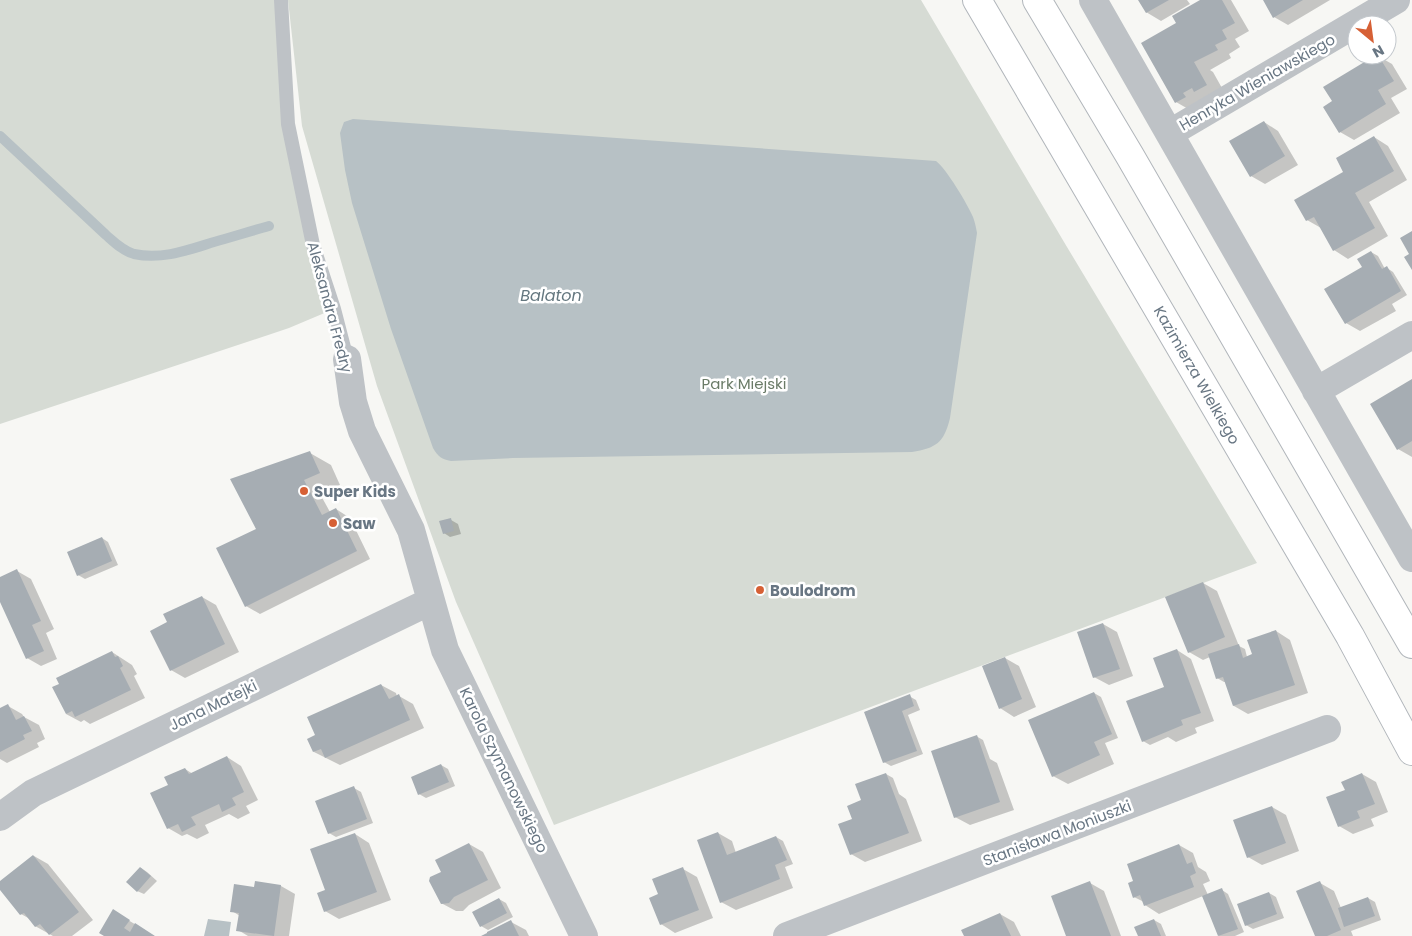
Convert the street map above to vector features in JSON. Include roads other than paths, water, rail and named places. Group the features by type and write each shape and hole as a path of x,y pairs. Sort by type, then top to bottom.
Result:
{"main road":[{"name":"Kazimierza Wielkiego","path":"977,0 1350,636 1412,752"},
{"path":"1038,0 1412,644"}],"street":[{"path":"1093,0 1412,558"},
{"name":"Henryka Wieniawskiego","path":"1170,133 1396,0"},
{"path":"1316,390 1412,336"},
{"name":"Aleksandra Fredry","path":"347,359 353,402 362,431 411,530 431,601"},
{"name":"Jana Matejki","path":"0,817 33,793 431,601"},
{"name":"Karola Szymanowskiego","path":"431,601 445,650 584,936"},
{"name":"Stanisława Moniuszki","path":"787,936 1327,729"}],"lane":[{"name":"Aleksandra Fredry","path":"282,0 288,124 313,245 334,309 347,359"}],"water":[{"name":"Balaton","path":"353,119 936,161 951,179 967,204 974,219 977,233 950,418 942,439 927,449 912,452 513,458 451,461 439,456 433,448 391,329 352,203 340,133 344,122"},
{"path":"208,919 231,922 229,936 204,936"}],"waterway":[{"path":"0,136 112,241 130,253 144,256 165,255 269,226"}],"place":[{"name":"Super Kids","path":"304,491"},
{"name":"Saw","path":"333,523"},
{"name":"Boulodrom","path":"760,590"}],"park label":[{"name":"Park Miejski","path":"744,383"}]}
